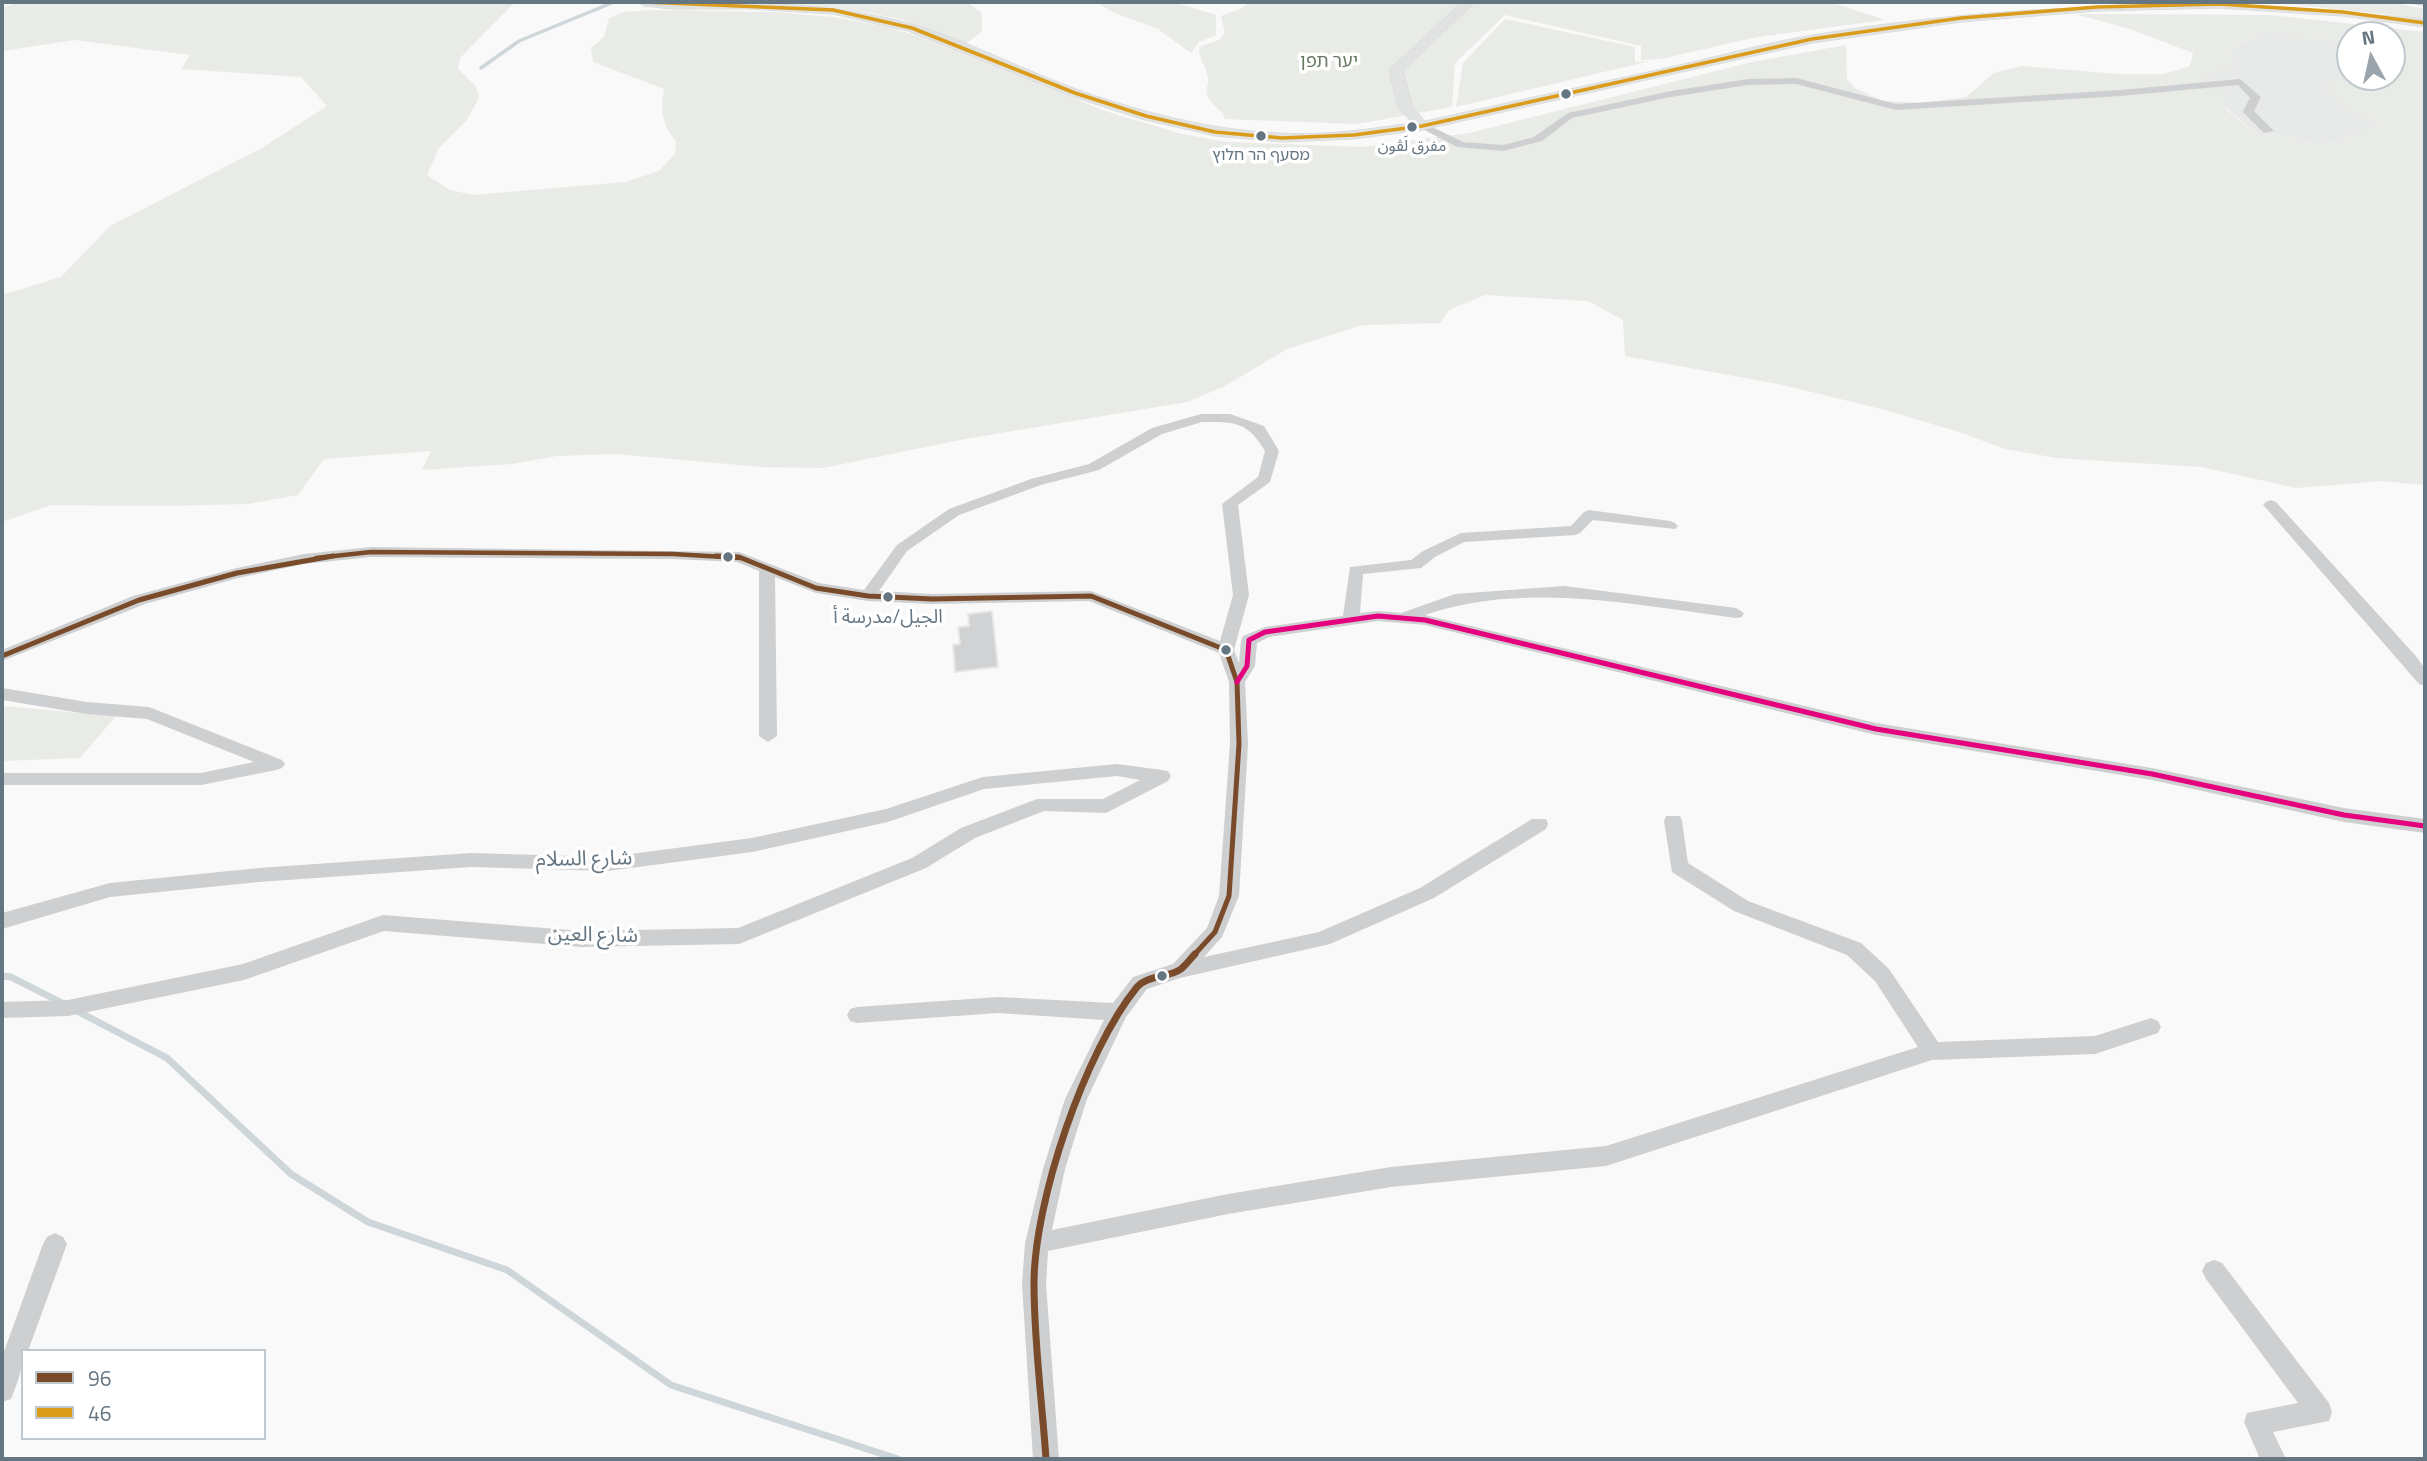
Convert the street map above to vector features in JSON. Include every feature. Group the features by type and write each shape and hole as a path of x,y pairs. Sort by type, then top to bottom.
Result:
{"main road":[{"path":"644,2 833,10 912,28 1075,93 1146,116 1215,132 1282,138 1320,138 1422,127 1812,39 1961,18 2096,7 2218,4 2343,12 2425,23"},
{"path":"1422,127 1405,107 1396,70 1469,2"}],"street":[{"path":"2417,2 2425,3"},
{"path":"1422,127 1461,145 1503,148 1538,139 1568,116 1671,93 1748,82 1796,81 1896,107 2095,95 2240,82 2256,97 2248,111 2250,115 2268,131"},
{"path":"868,596 902,548 954,512 1036,482 1094,467 1157,431 1201,418 1230,418 1259,429 1272,451 1265,479 1230,504 1241,595 1226,650 1237,682 1239,744 1228,896 1215,932 1180,970"},
{"path":"2271,505 2425,680"},
{"path":"1351,618 1356,570 1415,565 1429,554 1461,538 1575,530 1589,515 1671,526"},
{"path":"2,656 139,600 237,573 318,558 371,552 673,554 739,557 816,588 868,596 932,599 1091,596 1226,650"},
{"path":"767,570 768,736"},
{"path":"1401,618 1455,599 1564,591 1736,613"},
{"path":"1237,682 1247,666 1249,640 1265,632 1351,618 1425,620 1876,729 2152,774 2344,816 2422,829"},
{"path":"2,694 87,708 149,713 276,764 201,779 2,779"},
{"name":"شارع السلام","path":"2,921 110,890 259,875 471,860 608,864 752,845 888,815 983,783 1117,770 1162,776"},
{"name":"شارع العين","path":"2,1010 68,1007 244,972 383,923 582,939 739,936 919,863 968,833 1043,804 1106,806 1162,776"},
{"path":"1672,821 1679,867 1741,906 1854,949 1882,975 1932,1051"},
{"path":"1046,1459 1034,1284 1037,1243 1054,1169 1076,1099 1118,1012 1140,983 1180,970 1323,939 1427,893 1538,824"},
{"path":"857,1016 998,1005 1118,1012"},
{"path":"1037,1243 1228,1204 1391,1177 1606,1156 1932,1051 2095,1045 2151,1027"},
{"path":"2,1390 55,1244"},
{"path":"2214,1271 2320,1412 2256,1422 2273,1459"}],"shaded area":[{"path":"2260,33 2336,41 2336,81 2322,81 2379,123 2340,141 2298,143 2285,134 2257,135 2196,81 2237,64 2227,52"}],"green space":[{"path":"19,2 515,2 460,58 458,69 476,86 479,98 466,121 439,148 427,175 450,190 473,195 625,182 659,171 675,154 676,141 663,117 664,89 593,62 591,48 604,37 609,18 624,12 773,12 834,17 918,36 1105,111 1182,134 1227,142 1363,147 1469,133 1752,62 1846,45 1847,79 1855,88 1883,101 1922,103 1966,97 1994,73 2023,66 2119,74 2164,74 2190,66 2193,53 2130,29 2075,14 2271,15 2336,22 2336,41 2260,33 2228,51 2238,64 2197,81 2228,95 2226,109 2257,135 2285,134 2298,143 2340,141 2378,123 2349,111 2321,81 2336,80 2336,91 2406,91 2406,30 2425,32 2425,485 2382,481 2296,488 2202,467 2057,458 2005,449 1885,410 1783,385 1625,356 1623,320 1588,301 1485,295 1449,310 1440,323 1362,325 1287,349 1225,386 1187,402 965,439 823,468 762,467 615,454 557,456 512,464 422,470 431,451 324,459 298,495 248,504 51,505 2,522 2,295 61,277 110,226 262,148 327,106 301,77 181,69 190,55 75,40 2,51 2,8"},
{"path":"758,2 967,2 982,13 982,31 965,45 901,19 863,12"},
{"path":"1096,2 1173,2 1216,15 1216,35 1199,42 1191,53 1158,29 1115,13"},
{"name":"יער תפן","path":"1250,2 1821,2 1840,5 1885,20 1757,37 1661,59 1641,60 1641,46 1505,15 1455,63 1452,107 1357,124 1225,119 1208,97 1208,76 1199,47 1219,40 1225,33 1221,16"},
{"path":"2273,2 2389,2 2425,9 2425,19"},
{"path":"1505,19 1635,47 1635,62 1650,61 1456,107 1463,63"},
{"path":"2,706 116,716 80,758 2,761"}],"building":[{"path":"992,611 998,667 955,672 953,645 960,644 958,627 969,626 968,614"}],"waterway":[{"path":"481,68 519,41 614,2"},
{"path":"2,976 11,977 62,1003"},
{"path":"77,1011 167,1058 291,1174 368,1222 507,1270 671,1385 898,1459"}],"transit line":[{"name":"46","path":"644,2 833,10 912,28 1075,93 1146,116 1215,132 1282,138 1354,135 1422,126 1812,39 1961,18 2097,7 2218,4 2343,12 2425,23"},
{"name":"96","path":"2,656 139,600 237,573 304,559 371,552 673,554 739,557 816,588 868,596 932,599 1091,596 1226,650 1237,682 1239,744 1229,896 1215,932 1180,970 1140,983 1118,1012 1076,1099 1054,1169 1037,1243 1034,1284 1046,1459"},
{"path":"1237,682 1247,666 1249,640 1265,632 1378,616 1425,620 1876,729 2152,774 2344,815 2425,826"}],"place":[{"name":"مفرق لَڤون","path":"1412,127"},
{"name":"מסעף הר חלוץ","path":"1261,136"},
{"name":"الجيل/مدرسة أ","path":"888,597"}]}
